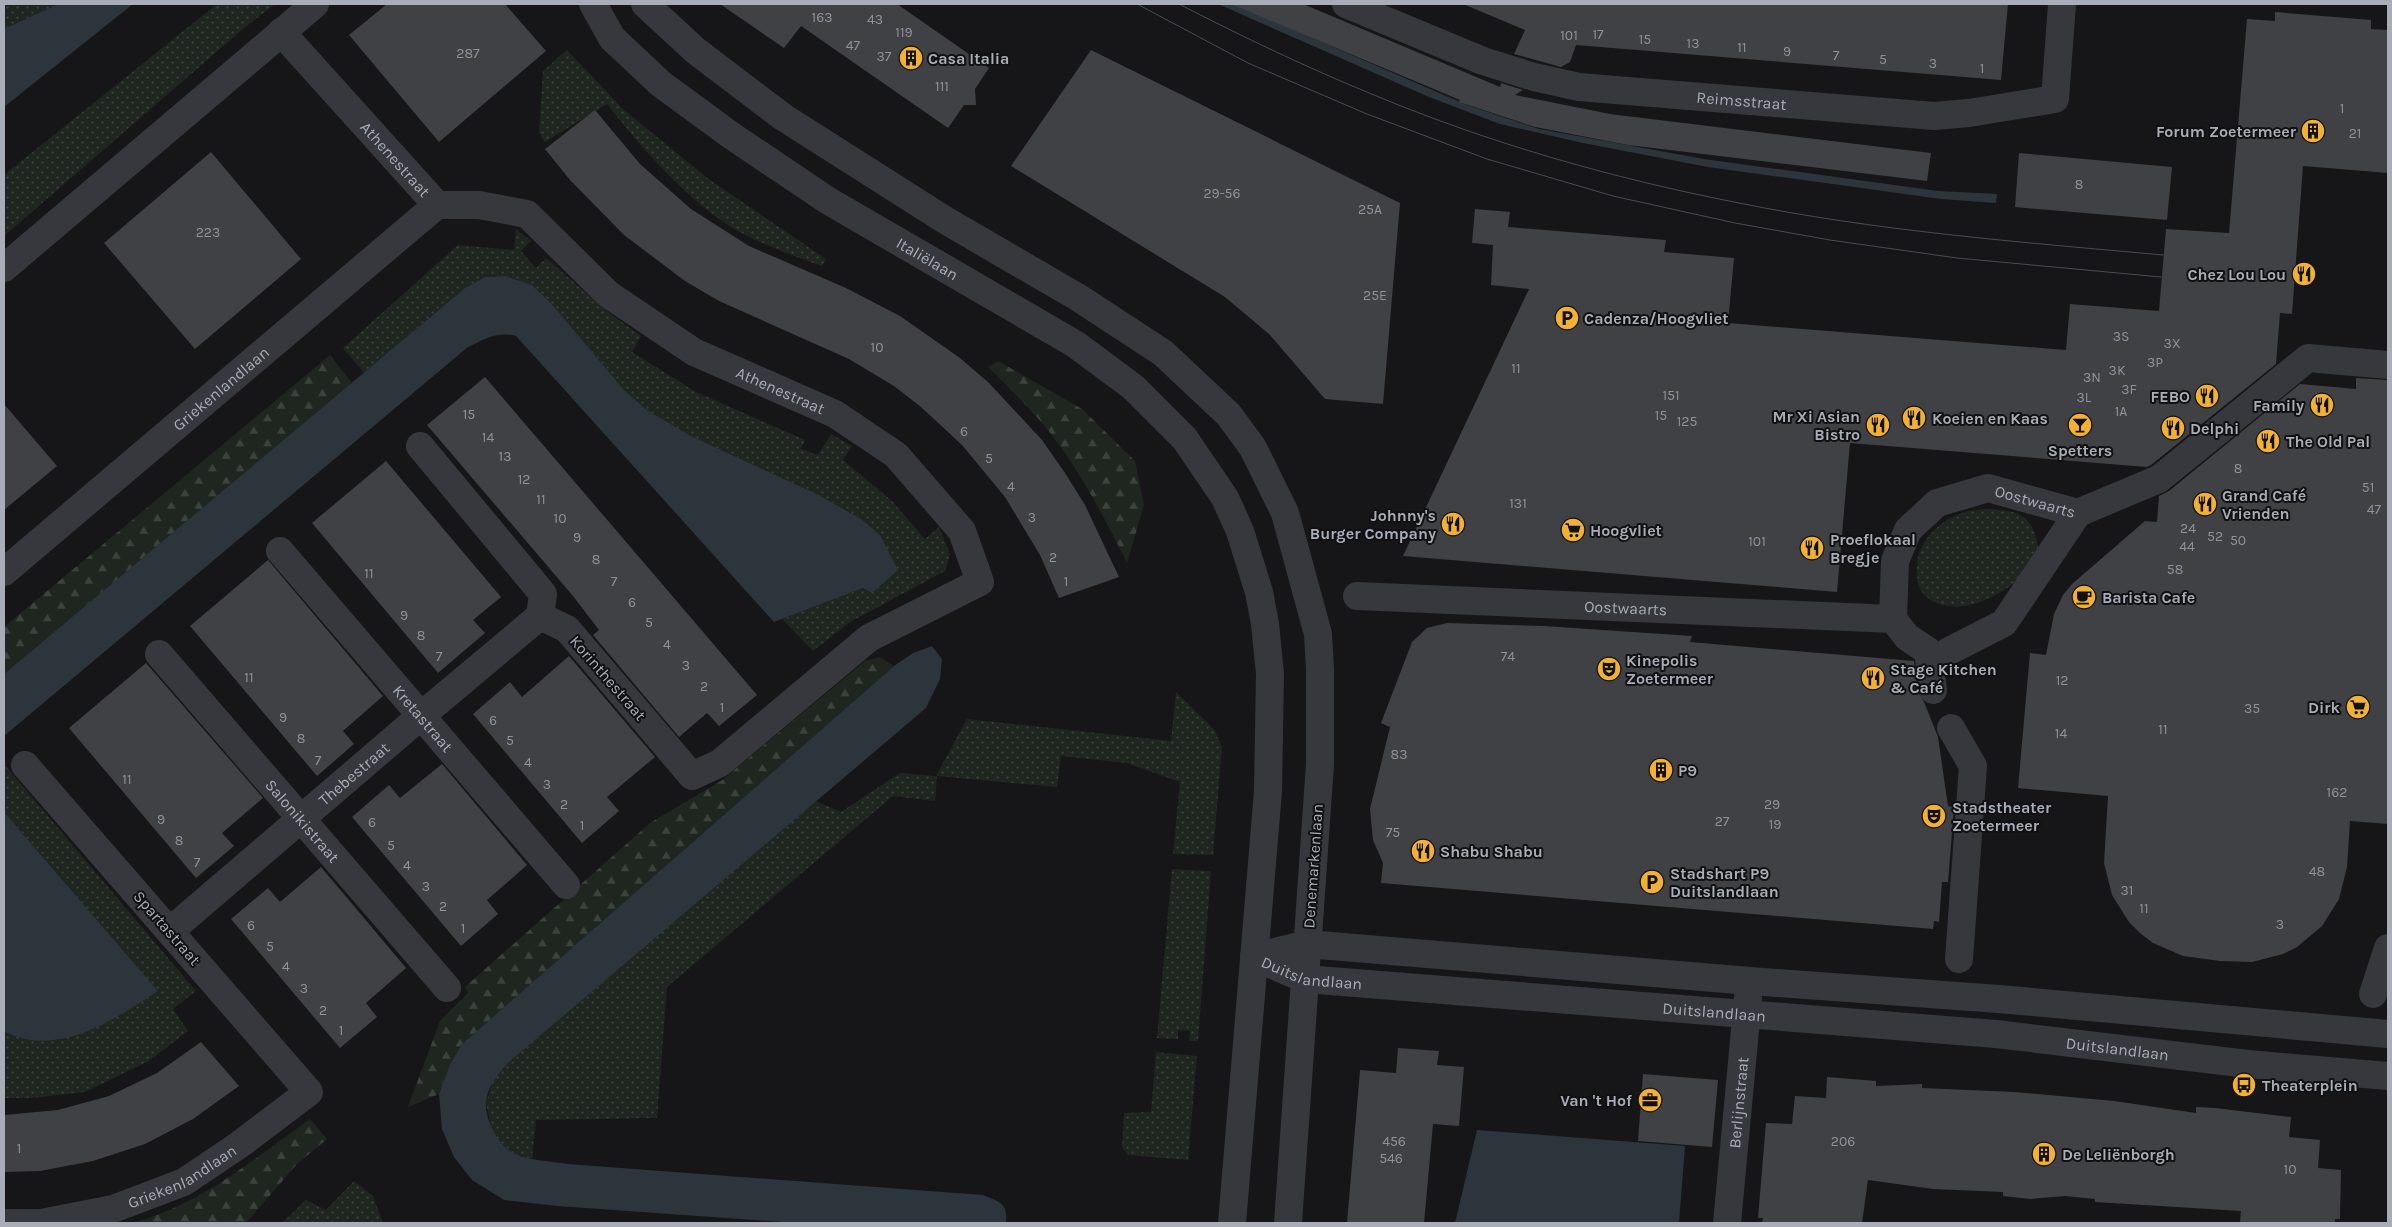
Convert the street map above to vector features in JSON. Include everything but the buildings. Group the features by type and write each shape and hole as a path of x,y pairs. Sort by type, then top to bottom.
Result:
{"street":[{"path":"4,268 315,4"},
{"name":"Italiëlaan","path":"593,4 612,38 661,84 732,136 835,205 1075,344 1133,387 1185,439 1225,498 1240,531 1259,592 1266,624 1270,674 1268,791 1254,957"},
{"name":"Denemarkenlaan","path":"645,4 696,51 783,117 945,220 1079,298 1163,353 1229,415 1253,448 1285,513 1318,634 1320,670 1320,764 1288,1223"},
{"name":"Reimsstraat","path":"1346,4 1483,61 1534,77 1579,87 1934,116 1969,113 2055,99 2062,4"},
{"name":"Athenestraat","path":"281,32 437,205 479,205 527,214 608,294 694,352 835,414 896,456 962,531 980,582 869,638 720,763 692,776"},
{"name":"Griekenlandlaan","path":"4,572 437,205"},
{"name":"Oostwaarts","path":"1357,596 1893,619 1895,561 1908,530 1937,504 1988,488 2078,513 2159,479 2308,358 2388,365"},
{"path":"420,446 543,594 540,616"},
{"path":"1949,652 2004,622 2078,513"},
{"name":"Kretastraat","path":"280,551 566,885"},
{"name":"Korinthestraat","path":"540,616 567,629 692,776"},
{"name":"Thebestraat","path":"170,931 540,616"},
{"path":"1893,619 1907,638 1928,651 1933,690"},
{"name":"Salonikistraat","path":"159,654 300,820 447,988"},
{"path":"1951,728 1973,766 1959,960"},
{"name":"Spartastraat","path":"25,765 309,1092"},
{"name":"Duitslandlaan","path":"1254,957 1307,944 1750,981 1999,999 2388,1034"},
{"path":"2373,994 2388,948"},
{"path":"1232,1223 1254,957"},
{"name":"Duitslandlaan","path":"1254,957 1305,979 2015,1036 2248,1064 2388,1076"},
{"name":"Berlijnstraat","path":"1727,1223 1750,981"},
{"name":"Griekenlandlaan","path":"7,1223 41,1223 114,1210 184,1182 239,1145 309,1092"}],"green space":[{"path":"4,4 58,4 4,29"},
{"path":"217,4 275,4 243,29 4,236 4,175"},
{"path":"567,50 624,110 710,180 826,259 822,266 762,243 728,225 710,212 678,185 607,104 545,142 539,133 543,71"},
{"path":"516,229 531,241 521,251 536,268 546,258 607,311 641,336 632,352 696,392 805,440 801,449 818,455 831,434 852,446 843,460 892,501 925,539 939,527 950,554 945,571 850,622 813,651 782,619 863,588 861,519 819,495 691,436 647,410 624,390 551,303 532,285 505,276 485,277 465,288 364,373 343,348 458,245 514,250"},
{"path":"330,355 352,383 4,674 4,627"},
{"path":"998,361 1082,409 1135,461 1144,505 1127,563 1090,493 1057,441 1029,408 988,367"},
{"path":"1988,509 2009,511 2024,517 2029,522 2039,551 2030,565 2014,583 1987,599 1956,607 1942,605 1929,599 1919,587 1917,578 1918,558 1926,541 1947,520 1968,511"},
{"path":"880,657 894,666 462,1044 450,1064 439,1094 408,1107 440,1021 468,993 465,987 650,823 721,781 865,661"},
{"path":"1176,692 1214,729 1222,747 1213,855 1173,854 1180,782 1127,763 1061,756 1057,787 937,776 935,801 893,796 667,987 657,1118 536,1120 532,1159 513,1154 493,1135 486,1103 494,1078 508,1063 816,801 841,812 900,773 936,776 967,719 1171,741"},
{"path":"4,764 196,991 173,1009 188,1031 149,1061 85,1092 32,1098 4,1098 4,1032 30,1040 158,991 4,812"},
{"path":"1172,869 1211,871 1198,1041 1189,1041 1190,1031 1178,1030 1178,1039 1157,1038"},
{"path":"1156,1052 1197,1056 1188,1160 1128,1155 1122,1148 1124,1113 1151,1112"},
{"path":"310,1119 327,1139 296,1165 246,1223 131,1223 156,1216 203,1193 247,1165"},
{"path":"354,1181 373,1196 383,1223 282,1223 306,1200 326,1210"}],"shaded area":[{"path":"58,4 133,4 4,107 4,29"},
{"path":"1218,4 1234,4 1467,105 1539,129 1704,159 1938,191 1997,194 1996,203 1941,199 1708,167 1583,143 1500,124 1429,97"},
{"path":"505,276 532,285 551,303 624,390 647,410 691,436 819,495 861,519 880,535 898,570 872,593 863,588 774,622 516,336 497,335 468,347 4,736 4,674 465,288 485,277"},
{"path":"932,646 942,659 940,679 926,708 508,1063 491,1086 487,1097 486,1110 494,1132 504,1145 515,1154 528,1158 568,1164 983,1195 1002,1204 1006,1211 1006,1223 797,1223 558,1206 504,1200 472,1180 454,1157 442,1129 439,1094 450,1064 462,1044 894,666 913,653"},
{"path":"4,812 158,991 114,1019 98,1027 65,1038 47,1041 30,1040 4,1032"},
{"path":"1477,1130 1685,1146 1679,1223 1455,1223"}],"tram line":[{"path":"1137,4 1248,63 1367,114 1487,159 1613,196 1735,223 1830,240 1957,258 2161,277"},
{"path":"1179,4 1300,63 1417,112 1506,144 1642,182 1734,202 1840,221 1948,235 2163,255"}],"place":[{"name":"Casa Italia","path":"911,58"},
{"name":"Forum Zoetermeer","path":"2313,131"},
{"name":"Chez Lou Lou","path":"2304,274"},
{"name":"Cadenza/Hoogvliet","path":"1567,318"},
{"name":"FEBO","path":"2207,396"},
{"name":"Family","path":"2322,405"},
{"name":"Koeien en Kaas","path":"1914,418"},
{"name":"Mr Xi Asian Bistro","path":"1878,425"},
{"name":"Spetters","path":"2080,425"},
{"name":"Delphi","path":"2173,428"},
{"name":"The Old Pal","path":"2268,441"},
{"name":"Grand Café Vrienden","path":"2205,504"},
{"name":"Johnny's Burger Company","path":"1453,524"},
{"name":"Hoogvliet","path":"1573,530"},
{"name":"Proeflokaal Bregje","path":"1812,548"},
{"name":"Barista Cafe","path":"2084,597"},
{"name":"Kinepolis Zoetermeer","path":"1609,669"},
{"name":"Stage Kitchen & Café","path":"1873,678"},
{"name":"Dirk","path":"2358,707"},
{"name":"P9","path":"1661,770"},
{"name":"Stadstheater Zoetermeer","path":"1934,816"},
{"name":"Shabu Shabu","path":"1423,851"},
{"name":"Stadshart P9 Duitslandlaan","path":"1652,882"},
{"name":"Theaterplein","path":"2244,1085"},
{"name":"Van 't Hof","path":"1650,1100"},
{"name":"De Leliënborgh","path":"2044,1154"}]}
